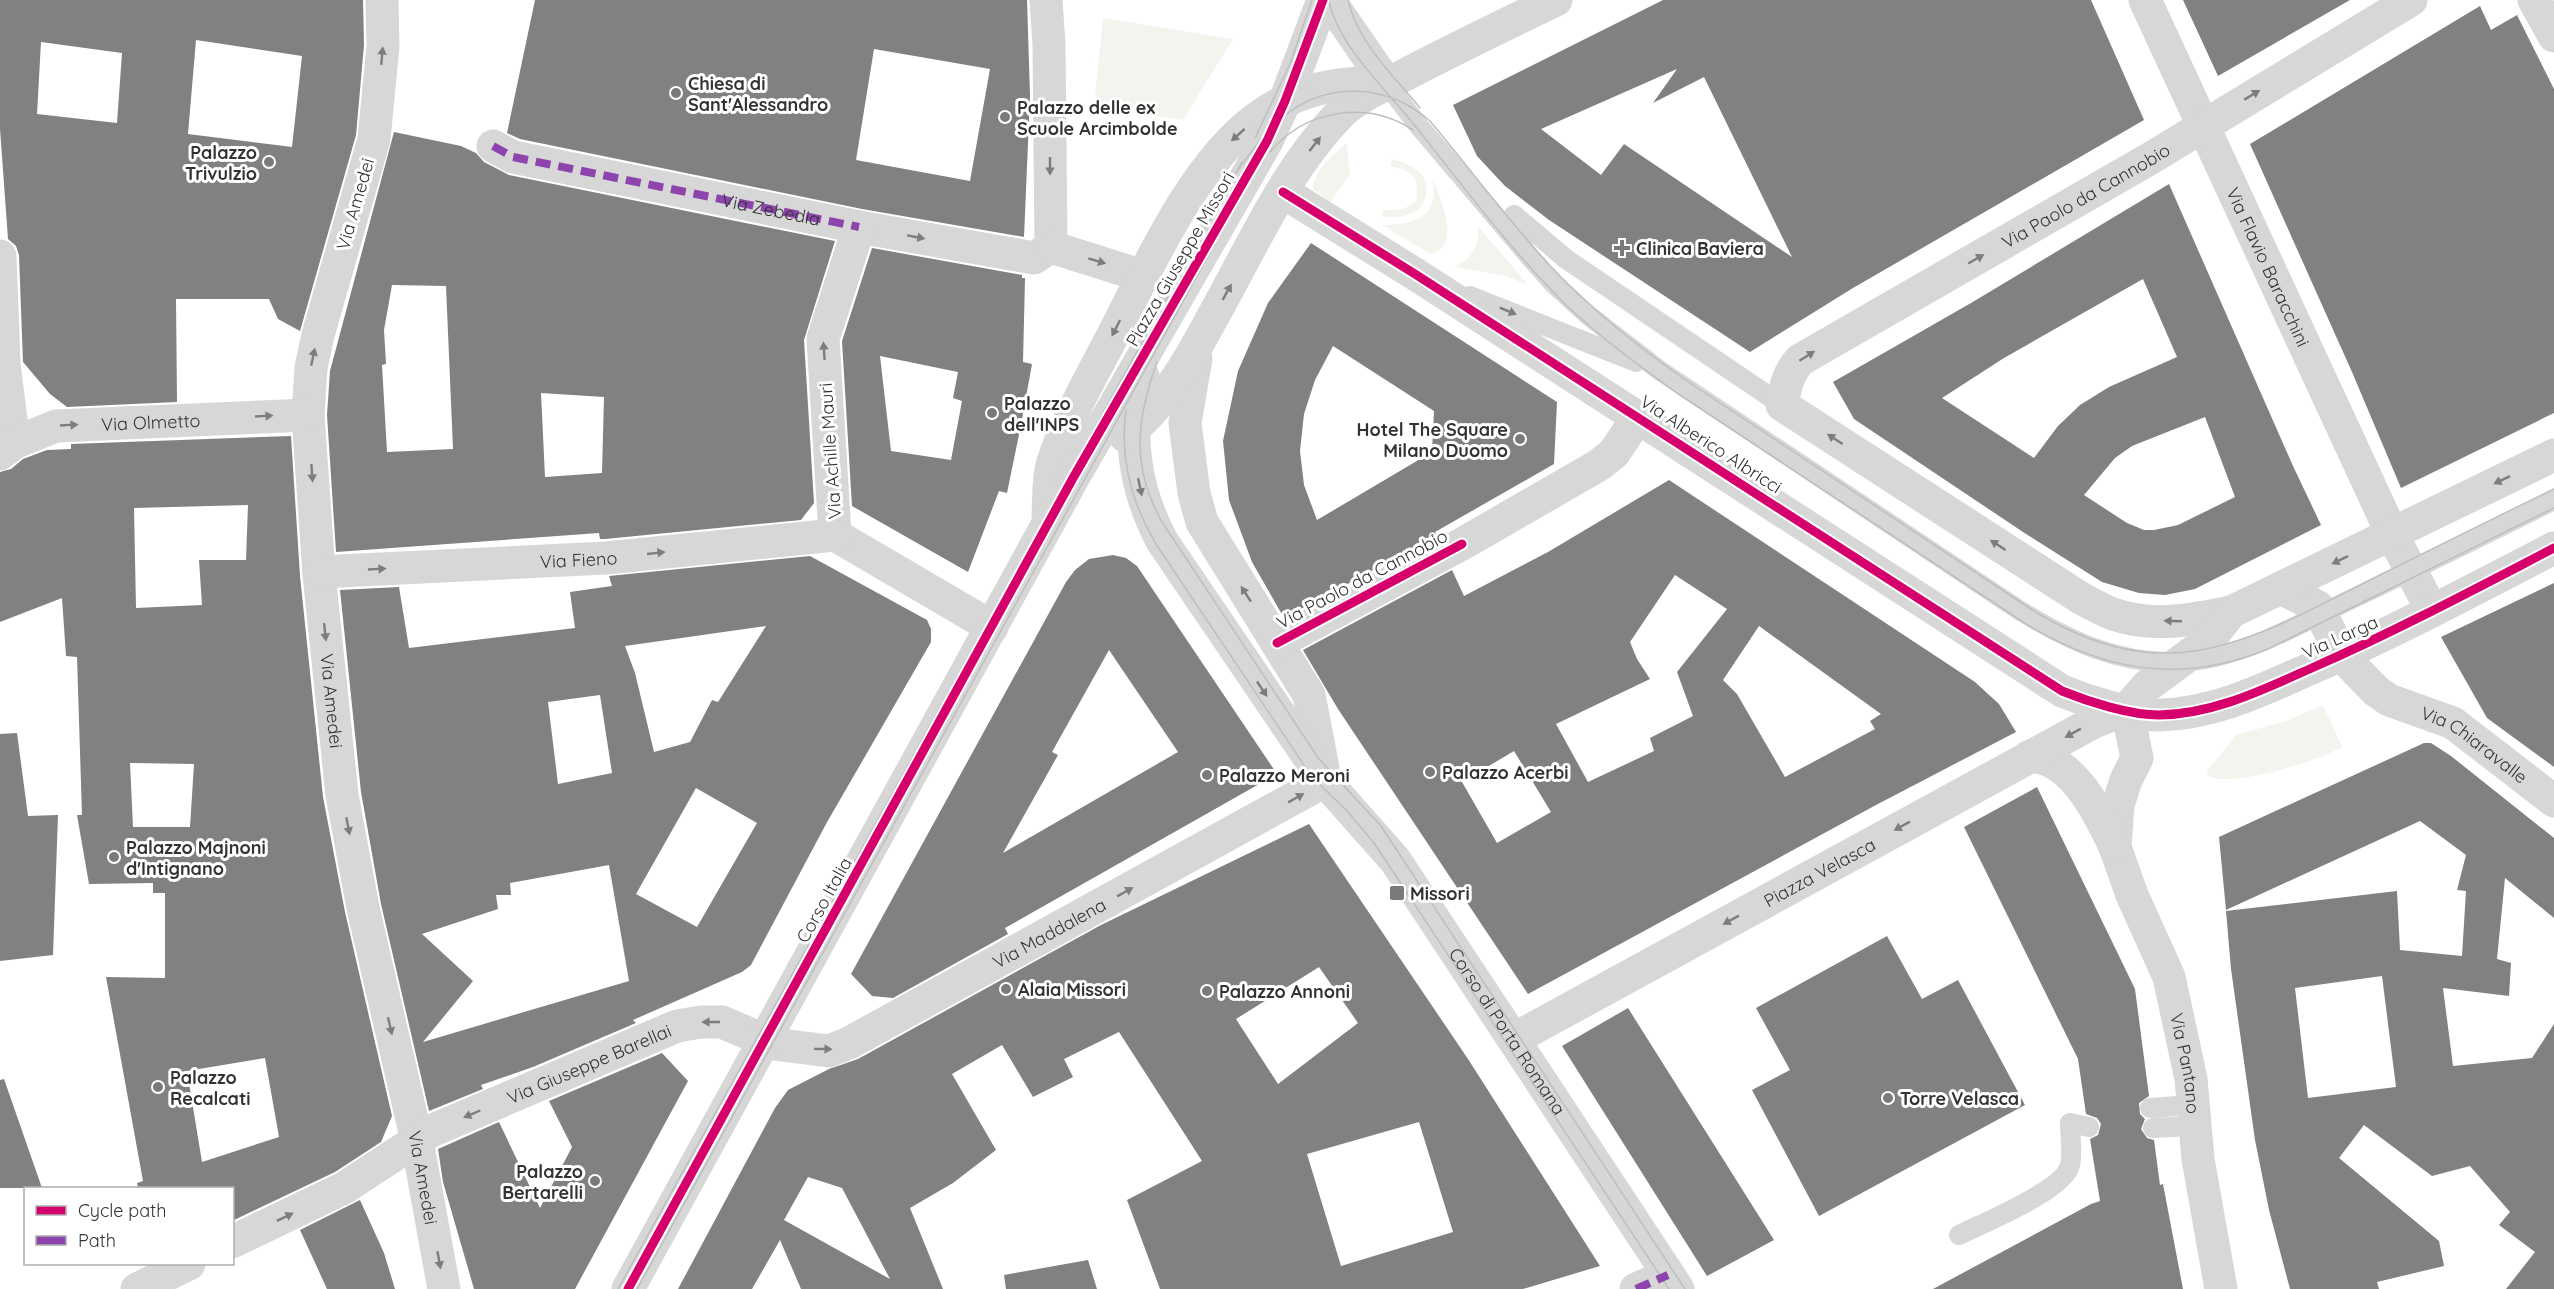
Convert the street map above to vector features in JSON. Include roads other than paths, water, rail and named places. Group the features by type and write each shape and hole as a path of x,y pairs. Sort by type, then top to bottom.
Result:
{"street":[{"name":"Via Amedei","path":"382,0 383,46 374,139 318,334 311,368 308,415 319,574 342,795 363,908 417,1141 444,1289"},
{"path":"1046,0 1049,45 1051,247"},
{"name":"Piazza Giuseppe Missori","path":"1047,526 1267,141 1323,0"},
{"path":"1329,0 1388,84 1556,0"},
{"name":"Via Flavio Baracchini","path":"2145,0 2392,534"},
{"name":"Via Paolo da Cannobio","path":"1782,405 1792,369 1800,360 2141,164 2411,0"},
{"path":"2534,0 2554,36"},
{"name":"Piazza Giuseppe Missori","path":"1047,526 1052,468 1067,425 1143,276 1202,176 1228,144 1256,119 1285,100 1314,89 1337,84 1361,82 1388,84"},
{"name":"Piazza Giuseppe Missori","path":"1073,478 1099,453 1134,429 1158,405 1199,343 1283,192 1309,152 1345,110 1388,84"},
{"name":"Via Zebedia","path":"493,146 513,157 859,227 1034,258 1051,247"},
{"name":"Via Alberico Albricci","path":"1283,192 1415,274 2062,691 2094,704 2127,709"},
{"name":"Via Achille Mauri","path":"859,227 823,339 835,535 992,627"},
{"name":"Piazza Giuseppe Missori","path":"1051,247 1143,276"},
{"path":"0,256 7,449"},
{"name":"Piazza Giuseppe Missori","path":"1154,337 1135,401 1135,467 1143,502 1162,541 1229,640"},
{"name":"Piazza Giuseppe Missori","path":"1199,343 1185,423 1194,493 1202,522 1277,643"},
{"path":"1782,405 2079,597 2114,614 2138,620 2183,622 2231,612"},
{"name":"Via Olmetto","path":"7,449 56,426 308,415"},
{"name":"Via Paolo da Cannobio","path":"1277,643 1462,544 1599,465 1614,453 1638,417"},
{"name":"Via Larga","path":"2554,455 2231,612 2208,641 2147,686 2127,709 2156,715 2214,707 2241,699 2341,655 2554,548"},
{"name":"Corso Italia","path":"628,1289 1047,526"},
{"path":"2392,534 2432,611"},
{"name":"Via Fieno","path":"319,574 339,571 606,558 835,535"},
{"name":"Via Larga","path":"2281,588 2318,607 2341,655 2366,683 2389,700"},
{"name":"Corso di Porta Romana","path":"1229,640 1325,781 1395,860 1673,1282"},
{"path":"1277,643 1309,695 1325,781"},
{"name":"Via Chiaravalle","path":"2389,700 2453,723 2554,801"},
{"name":"Piazza Velasca","path":"1514,1039 2030,756 2092,723 2127,709"},
{"name":"Via Pantano","path":"2115,847 2118,804 2137,758 2127,709"},
{"name":"Via Pantano","path":"2030,756 2051,760 2077,783 2102,819 2115,847 2132,895 2169,977 2191,1079 2193,1115 2221,1289"},
{"name":"Via Maddalena","path":"766,1040 773,1044 829,1051 849,1043 1325,781"},
{"name":"Via Giuseppe Barellai","path":"234,1241 344,1188 431,1131 677,1026 701,1022 722,1022 766,1040"},
{"path":"137,1289 185,1265"},
{"path":"1636,1289 1673,1282"}],"lane":[{"name":"Via Alberico Albricci","path":"1388,84 1418,125 1554,284 1620,342 2055,633 2103,652 2150,660 2180,662"},
{"path":"1514,215 1566,259 1782,405"},
{"name":"Via Alberico Albricci","path":"1415,274 1659,370"},
{"name":"Via Larga","path":"2180,662 2225,656 2411,571 2554,500"},
{"path":"2150,1108 2193,1115"},
{"path":"2153,1128 2193,1115"},
{"path":"1959,1235 2049,1190 2064,1178 2082,1122"}],"tram line":[{"path":"1255,138 1290,64 1312,0"},
{"path":"637,1289 1265,153 1299,80 1328,0"},
{"path":"1329,0 1340,31 1361,62 1524,260 1544,283 1593,329 1677,393 2026,624 2084,653 2144,668 2204,667 2236,660 2268,649 2554,508"},
{"path":"1348,0 1353,16 1368,44 1420,108"},
{"path":"1238,170 1276,123 1300,105 1319,97 1338,92 1357,91 1396,100 1413,109 1430,121 1553,269 1602,316 1656,358 1693,385 2034,611 2082,636 2126,649 2168,653 2208,648 2248,637 2288,621 2554,489"},
{"path":"1270,152 1285,137 1301,126 1319,118 1338,114 1357,112 1376,115 1413,130"},
{"path":"618,1289 1242,162"},
{"path":"1157,362 1145,404 1140,443 1145,482 1162,522 1319,759 1381,826 1685,1289"},
{"path":"1126,410 1124,446 1129,480 1140,512 1156,544 1312,777 1347,811 1374,843 1669,1289"}],"place":[{"name":"Chiesa di Sant'Alessandro","path":"676,93"},
{"name":"Palazzo delle ex Scuole Arcimbolde","path":"1005,117"},
{"name":"Palazzo Trivulzio","path":"269,162"},
{"name":"Clinica Baviera","path":"1622,248"},
{"name":"Palazzo dell'INPS","path":"992,413"},
{"name":"Hotel The Square Milano Duomo","path":"1520,439"},
{"name":"Palazzo Acerbi","path":"1430,772"},
{"name":"Palazzo Meroni","path":"1207,775"},
{"name":"Palazzo Majnoni d'Intignano","path":"114,857"},
{"name":"Missori","path":"1397,893"},
{"name":"Alaia Missori","path":"1006,989"},
{"name":"Palazzo Annoni","path":"1207,991"},
{"name":"Palazzo Recalcati","path":"158,1087"},
{"name":"Torre Velasca","path":"1888,1098"},
{"name":"Palazzo Bertarelli","path":"595,1181"}]}
